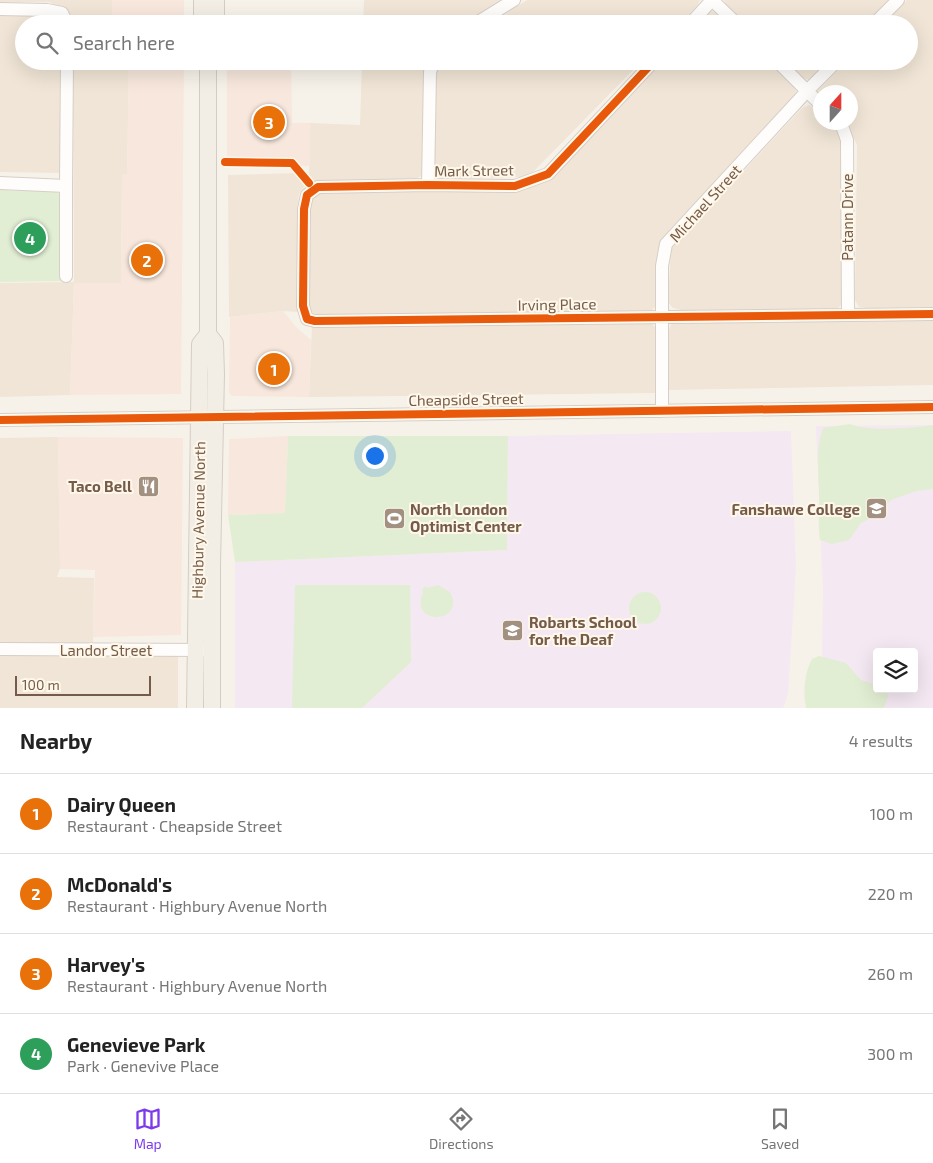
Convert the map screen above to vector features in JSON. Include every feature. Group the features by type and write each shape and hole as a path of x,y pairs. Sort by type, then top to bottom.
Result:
{"main road":[{"path":"202,0 202,15"},
{"path":"216,0 216,15"},
{"name":"Highbury Avenue North","path":"195,708 204,650 207,417 200,344 208,334 208,70"},
{"name":"Highbury Avenue North","path":"204,650 212,708"}],"street":[{"path":"490,15 514,0"},
{"path":"698,15 712,0 728,15"},
{"path":"883,15 898,0"},
{"path":"0,10 47,10 62,12 63,15"},
{"path":"66,276 67,70"},
{"path":"428,185 431,70"},
{"name":"Mark Street","path":"307,195 318,187 515,186 548,174 646,70"},
{"path":"787,70 813,96"},
{"name":"Michael Street","path":"662,411 662,266 666,244 828,70"},
{"name":"Patann Drive","path":"843,130 847,140 848,314"},
{"path":"0,184 66,186"},
{"name":"Irving Place","path":"307,195 304,209 303,306 307,318 315,321 933,314"},
{"name":"Cheapside Street","path":"0,420 933,407"},
{"name":"Landor Street","path":"0,649 204,650"}],"shaded area":[{"path":"0,0 112,0 112,15 66,15 62,8 49,2 0,2"},
{"path":"112,0 184,0 184,15 112,15"},
{"path":"364,0 505,0 479,15 363,15"},
{"path":"527,0 700,0 688,15 504,15"},
{"path":"724,0 889,0 874,15 735,15 727,7"},
{"path":"907,0 933,0 933,307 859,307 855,300 857,145 850,130 858,130 858,85 824,85 838,70 918,70 918,15 892,15"},
{"path":"712,11 721,15 705,15"},
{"path":"0,14 54,15 15,15 15,70 61,70 61,173 0,172"},
{"path":"73,70 129,70 127,175 122,175 121,283 74,283 70,395 0,397 0,283 74,282"},
{"path":"129,70 184,70 181,394 70,395 74,283 121,283 122,174 127,174"},
{"path":"227,70 291,70 292,123 310,123 310,166 227,167"},
{"path":"362,70 425,70 423,81 423,169 421,176 416,179 320,181 309,183 310,123 360,125"},
{"path":"436,70 633,70 533,172 521,177 443,179 437,176 433,169 434,80"},
{"path":"651,70 778,70 796,91 794,100 670,229 657,254 658,301 651,311 327,316 317,315 309,307 311,198 324,192 515,191 544,181"},
{"path":"794,70 819,70 809,80 802,78"},
{"path":"809,105 813,108 813,130 837,130 844,144 842,304 837,309 681,310 673,308 668,302 671,249 802,108"},
{"path":"298,173 307,185 299,194 297,207 299,312 283,311 229,317 228,175"},
{"path":"283,311 297,328 311,340 309,397 232,396 229,393 230,317"},
{"path":"933,319 933,385 668,390 669,330 672,323 681,321"},
{"path":"644,322 652,324 657,329 657,393 309,397 312,325"},
{"name":"Fanshawe College","path":"933,425 933,708 821,708 823,592 816,426"},
{"name":"Robarts School for the Deaf","path":"791,431 796,568 788,694 783,708 235,708 235,562 507,550 508,436"},
{"path":"288,436 285,513 228,515 229,439"},
{"path":"58,437 60,568 57,577 94,578 93,643 0,644 0,438"},
{"path":"58,437 183,438 181,635 93,637 95,570 60,569"},
{"path":"178,653 178,708 0,708 0,655"}],"green space":[{"path":"0,189 13,191 56,191 61,196 61,281 0,282"},
{"path":"850,424 879,429 933,425 933,489 916,491 891,500 886,506 874,512 869,519 861,523 849,540 832,544 820,540 819,536 818,466 820,437 823,428"},
{"path":"288,436 508,436 507,550 235,562 228,515 285,513"},
{"path":"295,585 410,585 411,662 362,708 292,708"},
{"path":"438,585 450,592 453,603 451,610 445,615 429,616 423,611 421,603 422,590 425,586 427,588"},
{"path":"645,592 651,593 656,597 660,602 660,614 656,619 651,623 645,624 639,623 634,619 630,614 629,608 630,602 634,597 639,593"},
{"path":"819,656 846,663 861,680 873,684 873,693 887,693 884,708 806,708 804,689 807,671 812,659"}],"cycle path":[{"path":"646,70 548,174 515,186 318,187 307,195 304,209 303,306 307,319 315,321 933,314"},
{"path":"225,162 292,163 309,183"},
{"path":"0,420 933,407"}],"place":[{"name":"Harvey's","path":"269,122"},
{"name":"Genevieve Park","path":"30,238"},
{"name":"McDonald's","path":"147,260"},
{"name":"Dairy Queen","path":"274,369"},
{"name":"Taco Bell","path":"148,486"},
{"name":"Fanshawe College","path":"876,509"},
{"name":"North London Optimist Center","path":"394,518"},
{"name":"Robarts School for the Deaf","path":"513,631"}]}
